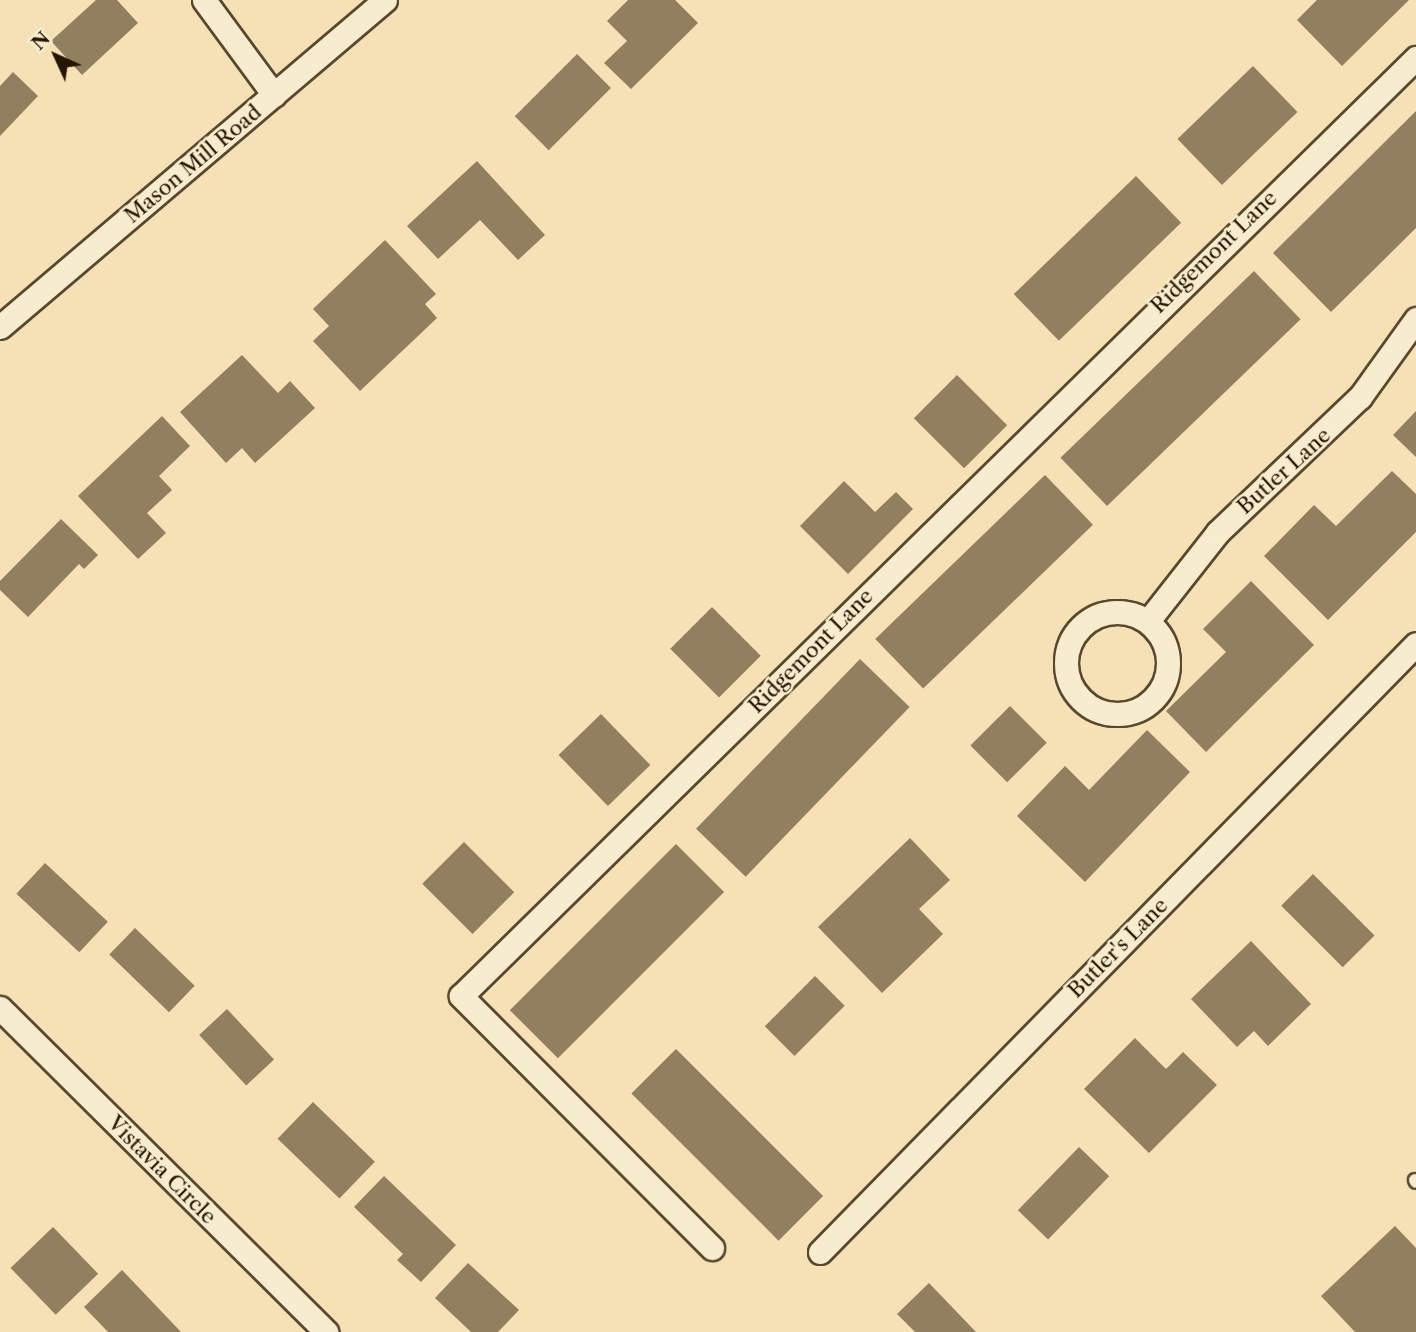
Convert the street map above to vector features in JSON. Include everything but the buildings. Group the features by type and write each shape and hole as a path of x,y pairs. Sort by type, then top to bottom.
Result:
{"street":[{"path":"204,0 274,95"},
{"name":"Mason Mill Road","path":"0,327 385,0"},
{"name":"Ridgemont Lane","path":"712,1248 461,996 1416,58"},
{"name":"Butler Lane","path":"1148,621 1219,532 1360,397 1416,319"},
{"path":"1113,611 1148,621 1167,653 1161,690 1128,713 1095,710 1067,677 1070,642 1097,615 1113,611"},
{"name":"Butler's Lane","path":"820,1252 1416,644"},
{"name":"Vistavia Circle","path":"0,1008 326,1332"}]}
